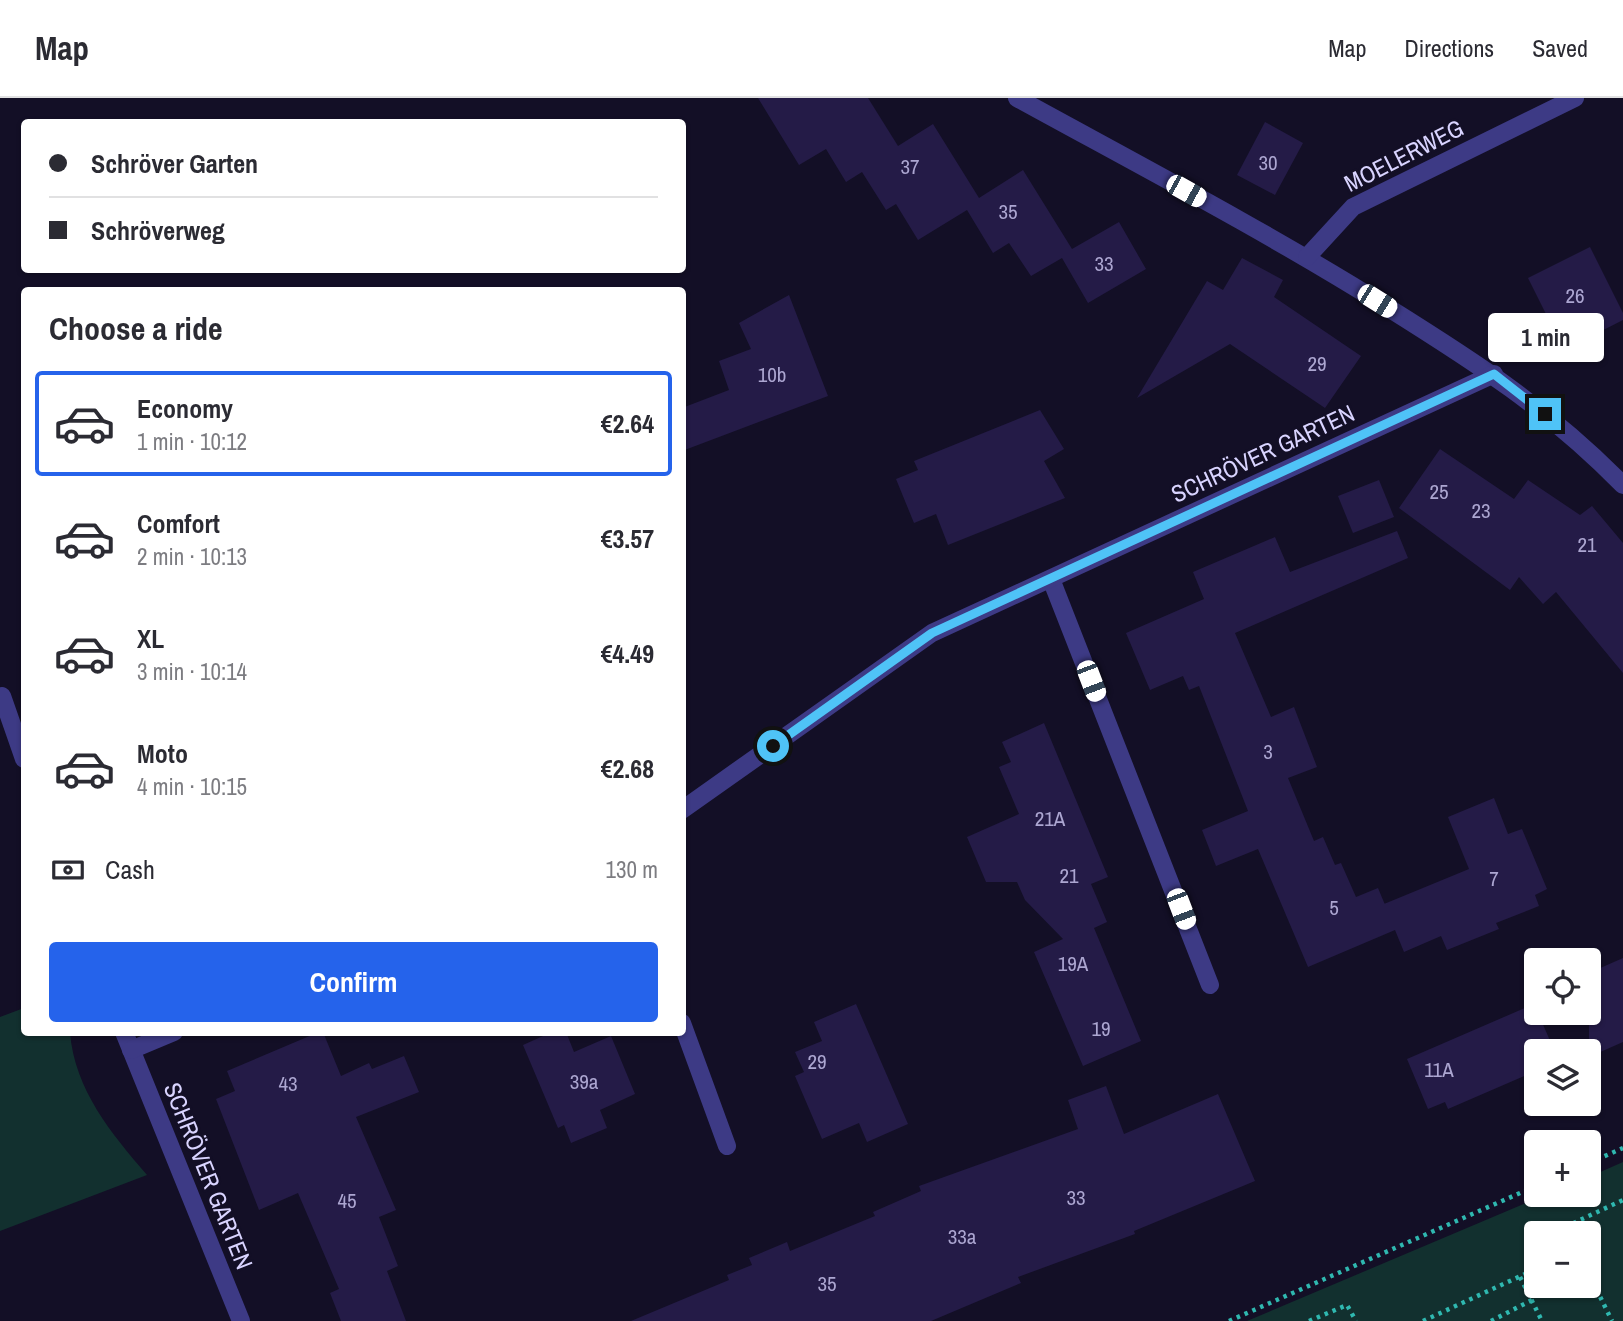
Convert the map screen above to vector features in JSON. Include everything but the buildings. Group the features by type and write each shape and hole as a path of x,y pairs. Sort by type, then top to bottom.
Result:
{"street":[{"path":"1017,98 1307,257 1494,374 1582,443 1623,485"},
{"name":"MOELERWEG","path":"1307,257 1353,207 1575,98"},
{"name":"SCHRÖVER GARTEN","path":"686,807 932,633 1494,374"},
{"path":"1051,579 1210,985"},
{"path":"2,696 21,750"},
{"path":"686,1034 727,1146"},
{"name":"SCHRÖVER GARTEN","path":"126,1036 241,1321"},
{"path":"131,1050 164,1036"}],"path":[{"path":"1601,1158 1623,1148"},
{"path":"1229,1321 1524,1191"},
{"path":"1578,1221 1623,1200"},
{"path":"1423,1321 1524,1275"},
{"path":"1520,1277 1542,1321"},
{"path":"1601,1298 1612,1321"},
{"path":"1490,1321 1532,1300"},
{"path":"1309,1321 1347,1305 1356,1321"}],"green space":[{"path":"21,1009 21,1036 70,1036 73,1054 87,1092 108,1127 147,1175 0,1231 0,1017"},
{"path":"1623,1162 1623,1321 1247,1321 1524,1204 1524,1207 1601,1207 1601,1172"}],"route":[{"path":"773,746 932,633 1494,374 1545,414"}]}
